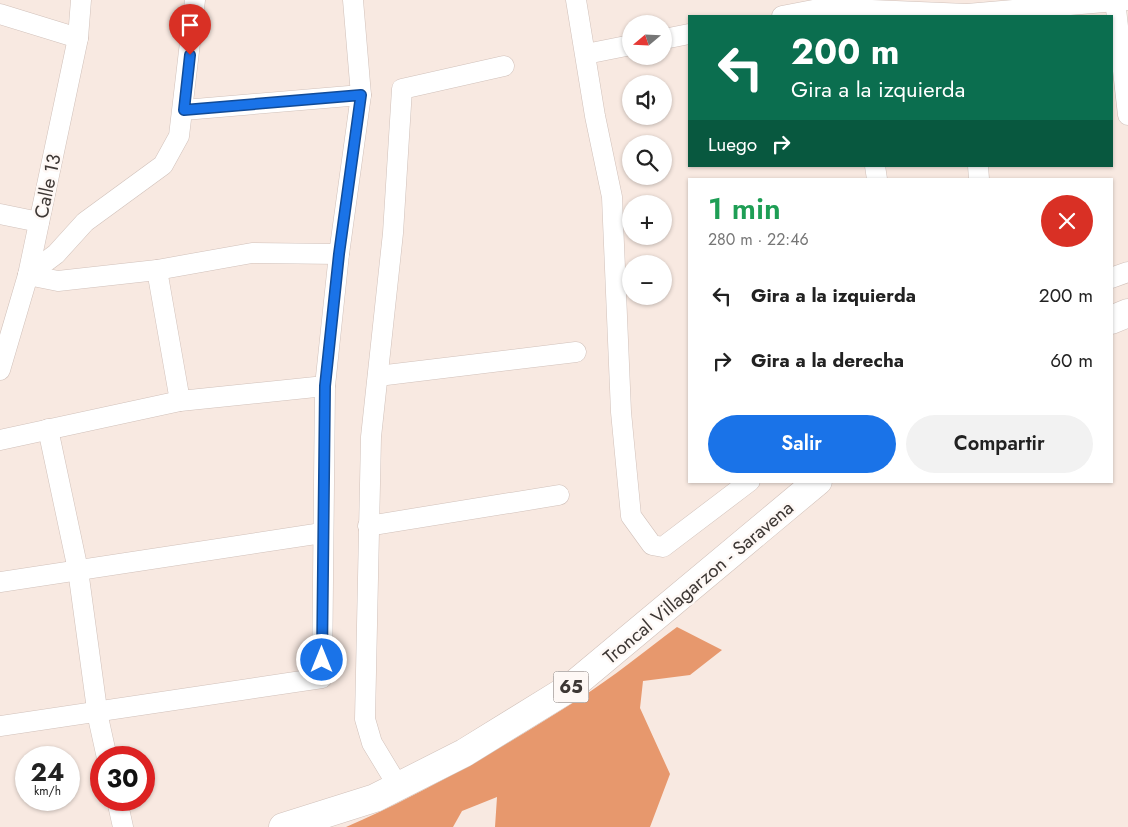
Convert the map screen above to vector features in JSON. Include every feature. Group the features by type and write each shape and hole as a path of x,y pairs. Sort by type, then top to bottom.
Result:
{"main road":[{"path":"1113,319 1128,312"},
{"name":"Troncal Villagarzon - Saravena","path":"283,827 375,798 464,753 571,687 816,483"}],"street":[{"name":"Calle 13","path":"0,370 28,275 78,38 81,0"},
{"path":"28,275 56,254 84,222 164,165 180,136 195,0"},
{"path":"0,726 322,678 325,386 339,254 361,95 353,0"},
{"path":"576,0 595,116 612,197 621,412 631,516 652,545 663,547 747,483"},
{"path":"787,15 824,8 855,8 967,15 1119,1 1128,115"},
{"path":"0,14 78,38"},
{"path":"672,37 688,34"},
{"path":"586,54 622,47"},
{"path":"398,786 372,743 365,719 371,437 393,233 402,89 504,66"},
{"path":"184,110 361,95"},
{"path":"0,214 39,222"},
{"path":"28,275 58,281 157,270 252,253 339,254"},
{"path":"157,270 180,401"},
{"path":"1113,277 1128,272"},
{"path":"378,376 576,352"},
{"path":"0,440 180,401 325,386"},
{"path":"48,429 78,570 97,712 104,746"},
{"path":"368,526 559,495"},
{"path":"0,582 322,533"},
{"path":"119,811 123,827"}],"shaded area":[{"path":"677,627 722,650 690,675 643,681 640,708 670,774 650,827 495,827 497,797 462,811 453,827 346,827 436,784 523,734 592,691"}],"route":[{"path":"190,55 184,110 361,95 339,254 325,386 322,660"}]}
